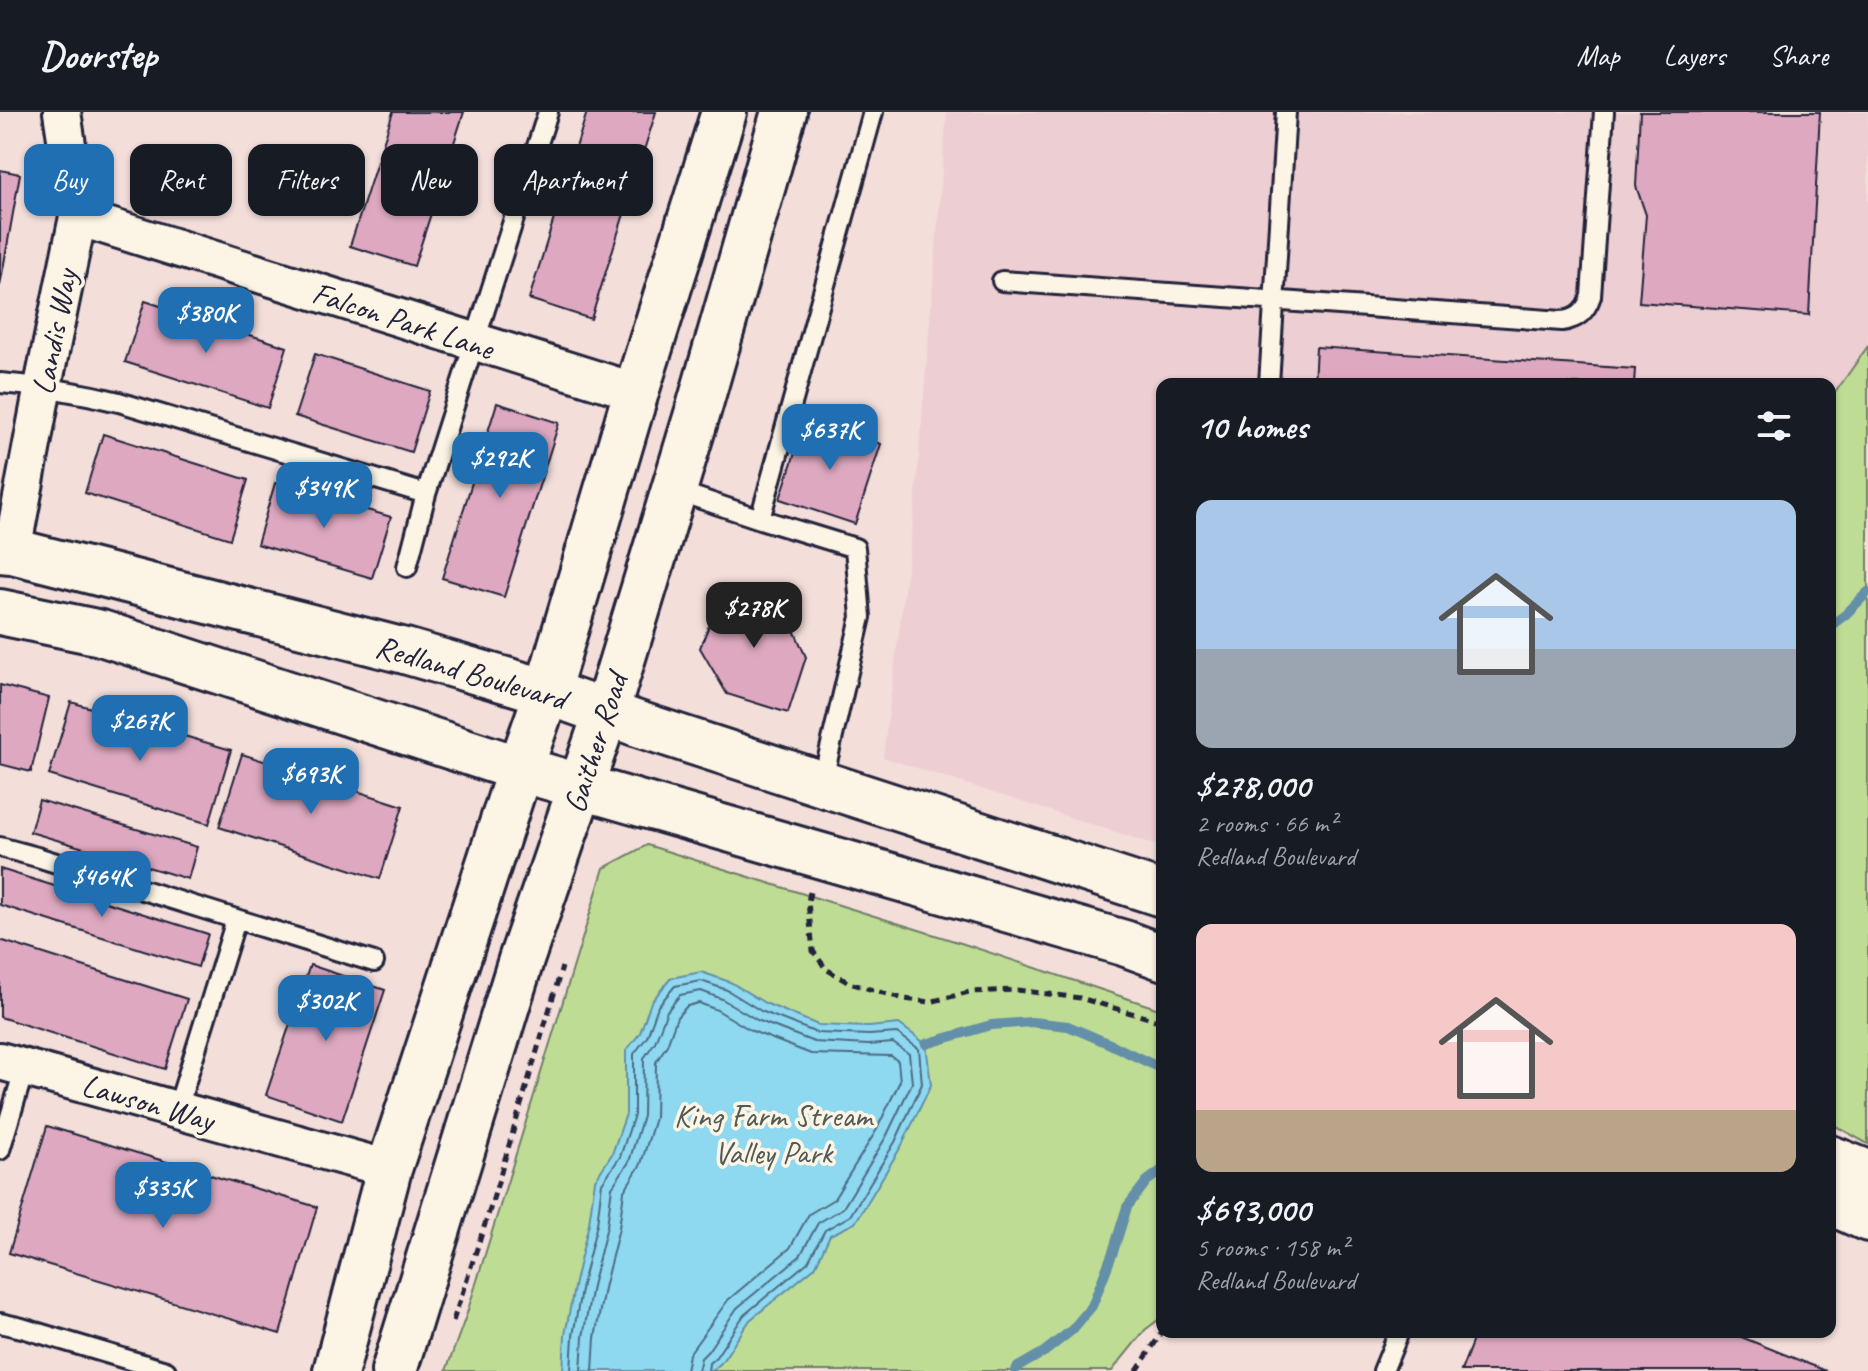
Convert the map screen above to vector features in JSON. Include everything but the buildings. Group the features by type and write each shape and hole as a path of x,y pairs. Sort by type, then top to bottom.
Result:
{"main road":[{"name":"Gaither Road","path":"336,1371 389,1169 547,692 636,392 724,112"},
{"name":"Gaither Road","path":"394,1371 516,975 606,713 784,112"},
{"name":"Redland Boulevard","path":"6,550 405,651 547,692 1156,892"},
{"path":"0,612 101,633 520,769 1156,955"},
{"path":"1836,1160 1868,1173"},
{"path":"1836,1205 1868,1219"}],"street":[{"name":"Landis Way","path":"6,550 78,217 62,112"},
{"name":"Falcon Park Lane","path":"78,217 636,392"},
{"name":"Lawson Way","path":"12,1064 389,1169"}],"lane":[{"path":"407,567 426,494 548,112"},
{"path":"760,519 873,112"},
{"path":"1269,378 1286,112"},
{"path":"1002,281 1573,320 1587,308 1591,296 1604,112"},
{"path":"0,383 81,392 426,494"},
{"path":"674,490 855,548 861,617 822,783"},
{"path":"0,847 374,962"},
{"path":"177,1110 236,920"},
{"path":"0,1150 12,1064"},
{"path":"0,1323 166,1371"},
{"path":"1383,1371 1397,1338"}],"path":[{"path":"811,888 808,902 813,951 826,969 849,983 904,999 930,1002 969,992 1017,990 1080,998 1156,1020"},
{"path":"1137,1371 1158,1338"}],"shaded area":[{"path":"947,112 1868,112 1868,346 1836,391 1836,378 1156,378 1156,845 883,757 915,506"}],"green space":[{"path":"1868,346 1868,1144 1836,1126 1836,391"},
{"name":"King Farm Stream Valley Park","path":"647,845 1156,1008 1156,1322 1145,1330 1112,1371 446,1371 467,1313 604,868"}],"water":[{"path":"701,972 730,982 765,1003 818,1025 869,1027 899,1024 926,1044 931,1085 902,1145 855,1223 830,1235 815,1267 750,1320 721,1363 712,1371 563,1371 565,1335 595,1180 612,1154 626,1114 626,1051 640,1033 651,1002 671,978"}],"waterway":[{"path":"1836,622 1868,592"},
{"path":"926,1044 991,1025 1032,1022 1068,1026 1156,1066"},
{"path":"1015,1371 1072,1330 1092,1306 1127,1207 1156,1174"}]}
